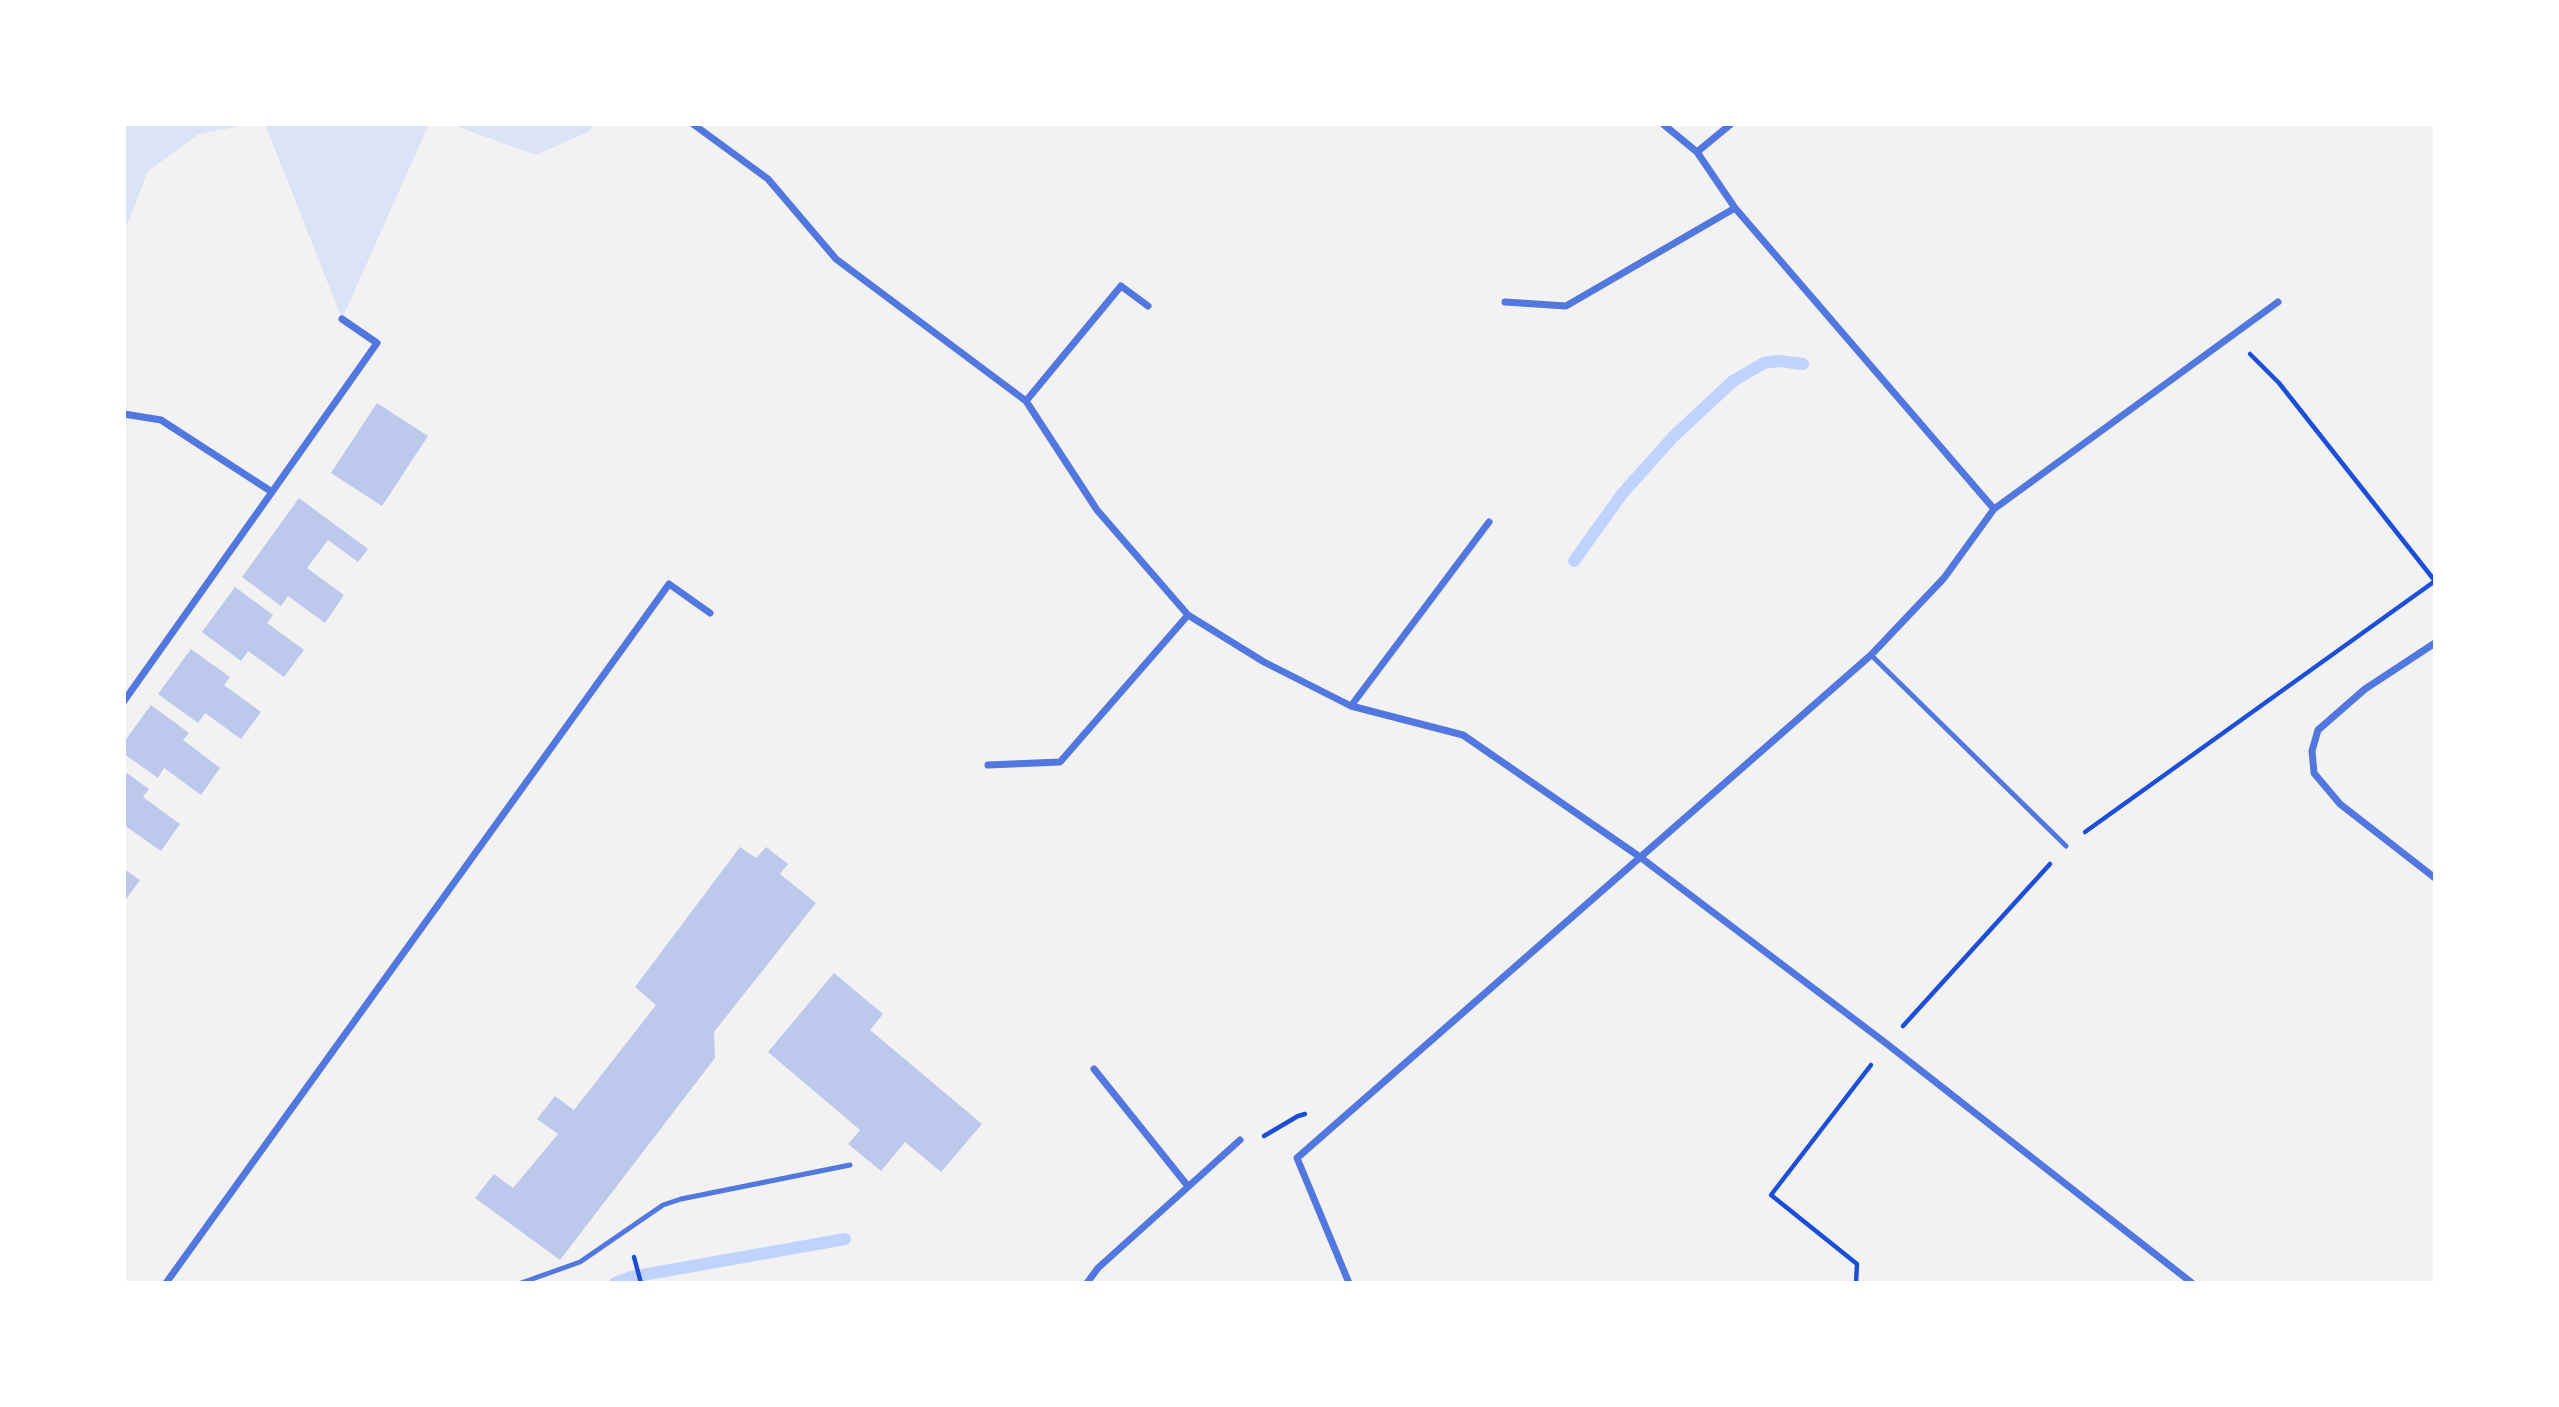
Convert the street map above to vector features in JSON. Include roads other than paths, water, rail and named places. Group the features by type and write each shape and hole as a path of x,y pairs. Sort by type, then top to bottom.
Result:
{"street":[{"path":"694,124 768,179 836,259 1026,401 1097,510 1188,615 1264,662 1351,706 1463,735 1640,857 1887,1044 2192,1283"},
{"path":"1663,124 1698,152 1735,208 1994,509"},
{"path":"1698,152 1731,124"},
{"path":"1505,302 1566,306 1735,208"},
{"path":"1026,401 1121,285 1148,306"},
{"path":"1349,1283 1297,1158 1871,655 1944,578 1994,509 2278,302"},
{"path":"124,701 377,343 342,319"},
{"path":"124,414 160,420 271,492"},
{"path":"1351,706 1489,522"},
{"path":"166,1283 669,584 710,612"},
{"path":"988,765 1060,762 1188,615"},
{"path":"2435,643 2365,689 2327,722 2318,730 2312,751 2314,773 2340,804 2435,878"},
{"path":"1094,1069 1187,1185"},
{"path":"1087,1283 1098,1268 1240,1140"}],"lane":[{"path":"1871,655 2066,846"},
{"path":"521,1283 580,1262 663,1205 681,1199 850,1165"}],"waterway":[{"path":"1574,561 1622,494 1673,437 1733,381 1764,363 1778,361 1803,364"},
{"path":"615,1283 631,1277 845,1239"}]}
